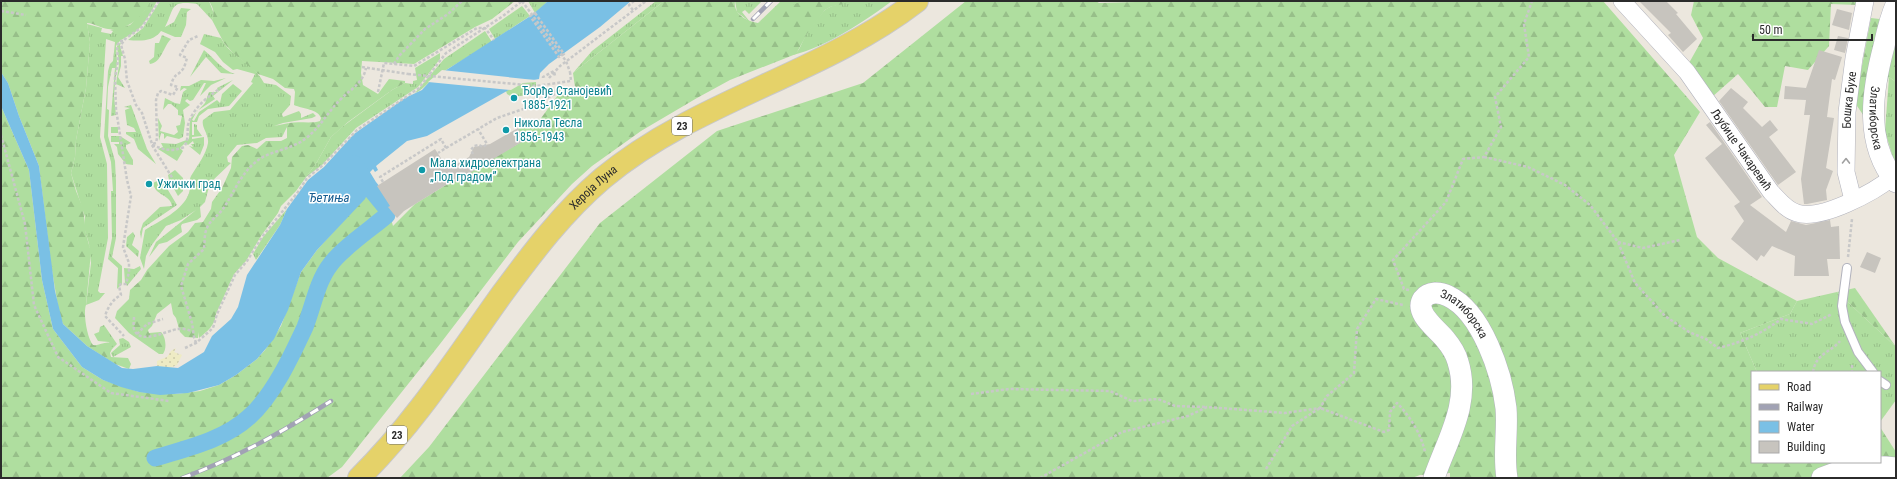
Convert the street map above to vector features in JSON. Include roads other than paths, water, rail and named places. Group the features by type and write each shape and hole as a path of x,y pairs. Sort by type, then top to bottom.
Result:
{"main road":[{"name":"Хероја Луна","path":"358,478 372,464 416,412 542,241 570,209 605,177 659,140 692,120 846,48 884,25 917,1"}],"street":[{"name":"Љубице Чакаревић","path":"1622,1 1687,72 1771,192 1786,208 1797,213 1807,215 1823,213 1839,207 1894,180"},
{"name":"Бошка Бухе","path":"1853,200 1846,172 1847,112 1854,58 1865,1"},
{"name":"Златиборска","path":"1894,180 1885,166 1876,137 1873,106 1876,81 1883,50 1896,5"},
{"name":"Златиборска","path":"1434,478 1458,413 1463,385 1460,368 1453,350 1426,319 1423,302 1440,293 1456,300 1475,322 1490,349 1506,408 1507,478"},
{"path":"1822,478 1838,472 1859,468 1896,468"}],"lane":[{"path":"1847,268 1842,306 1846,326 1858,352 1872,371"}],"water":[{"name":"Ђетиња","path":"548,1 631,1 600,27 549,64 540,73 539,79 523,82 427,136 407,141 376,166 378,170 375,172 373,169 368,174 365,182 367,195 365,199 317,250 301,272 288,310 274,339 257,359 236,375 219,385 188,393 160,395 139,392 103,380 82,367 53,329 42,280 29,170 1,106 1,72 8,83 19,116 39,166 55,291 63,324 87,346 122,368 133,369 157,366 178,368 204,352 212,336 231,319 238,307 247,275 280,225 287,209 308,180 324,167 354,134 405,98 422,90 432,79 532,15"}],"waterway":[{"path":"355,164 369,187 387,209"},
{"path":"155,458 192,447 228,432 239,425 258,408 274,387 294,350 305,327 322,279 330,265 349,245 387,215"}],"railway":[{"path":"753,19 771,1"},
{"path":"182,478 222,462 259,444 331,401"}],"place":[{"name":"Ђорђе Станојевић 1885-1921","path":"514,98"},
{"name":"Никола Тесла 1856-1943","path":"506,130"},
{"name":"Мала хидроелектрана „Под градом”","path":"422,170"},
{"name":"Ужички град","path":"149,184"}]}
